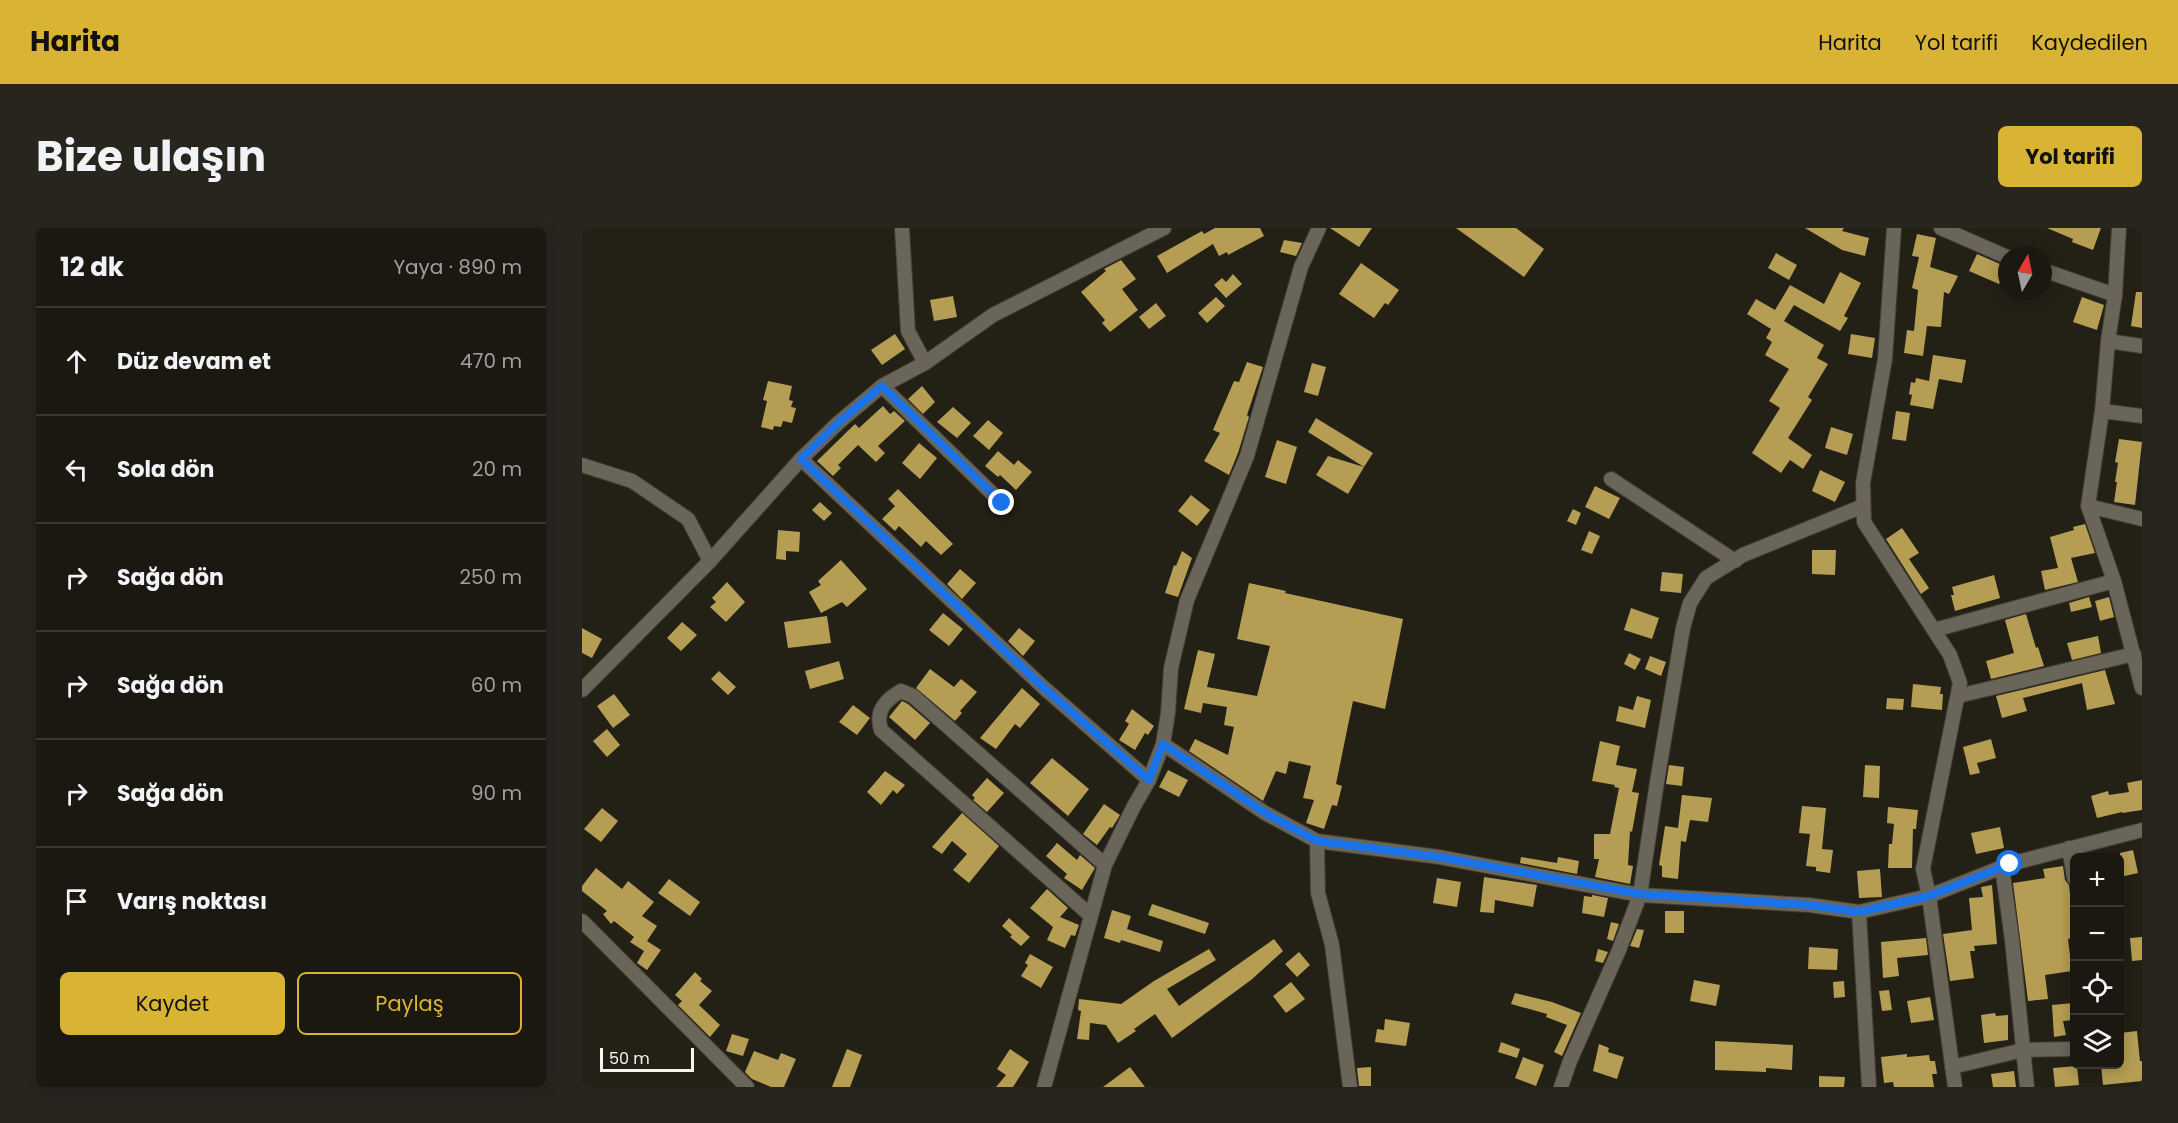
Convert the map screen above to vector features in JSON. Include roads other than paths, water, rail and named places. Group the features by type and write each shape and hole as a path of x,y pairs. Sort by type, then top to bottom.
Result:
{"street":[{"path":"902,228 908,331 925,363"},
{"path":"582,690 588,676 710,561 801,459 838,423 882,386 925,363 993,315 1164,228"},
{"path":"1044,1087 1105,865 1149,780 1163,744 1171,668 1187,600 1247,456 1301,267 1318,228"},
{"path":"1894,228 1885,359 1863,483 1864,522 1950,655 1960,683 1923,869 1929,896 1955,1087"},
{"path":"1941,228 1998,253"},
{"path":"2119,228 2115,295 2108,341 2102,411 2088,506 2114,581 2142,688"},
{"path":"2052,273 2115,295"},
{"path":"2108,341 2142,346"},
{"path":"882,386 1002,503"},
{"path":"2102,411 2142,416"},
{"path":"801,459 1043,687 1149,780"},
{"path":"582,465 632,481 688,519 710,561"},
{"path":"1611,479 1735,561"},
{"path":"1561,1087 1569,1061 1619,950 1640,894 1683,628 1690,603 1706,579 1743,555 1863,506"},
{"path":"2088,506 2142,519"},
{"path":"1934,630 2114,581"},
{"path":"1958,696 2134,654"},
{"path":"1090,915 881,730 878,722 884,703 901,691 913,696 1105,865"},
{"path":"1163,744 1265,813 1317,841 1439,857 1640,894 1809,905 1859,912 1929,896 2002,867 2142,830"},
{"path":"1317,841 1318,893 1332,945 1350,1087"},
{"path":"2069,848 2070,854"},
{"path":"2002,867 2027,1087"},
{"path":"1859,912 1869,1087"},
{"path":"582,921 747,1087"},
{"path":"1952,1067 2023,1050 2070,1049"}]}
